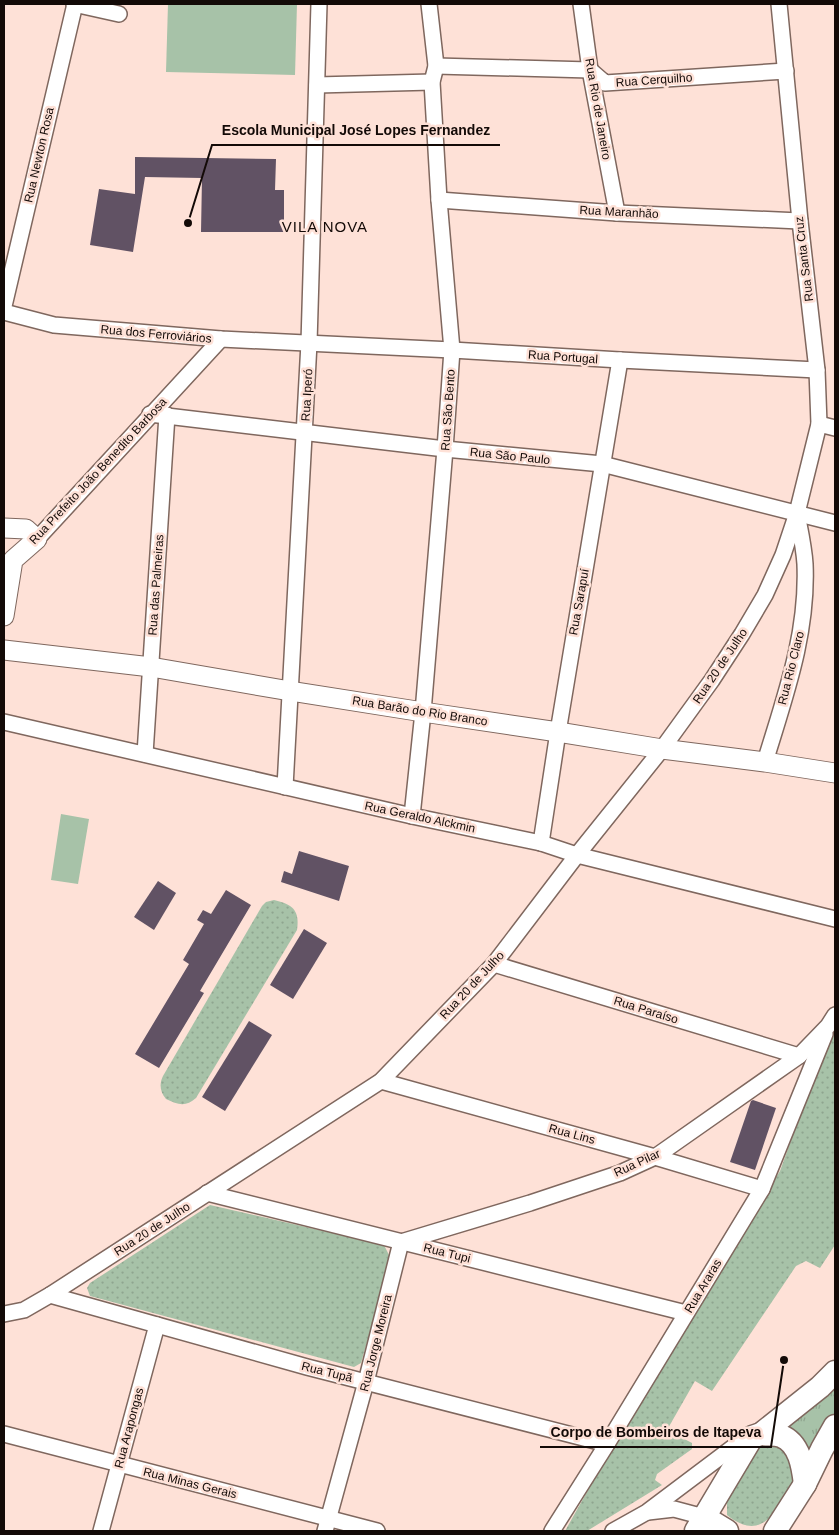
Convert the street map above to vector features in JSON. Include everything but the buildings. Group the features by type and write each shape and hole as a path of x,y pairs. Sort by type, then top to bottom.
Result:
{"main road":[{"path":"727,1531 700,1524 756,1436 820,1387 835,1372"},
{"path":"775,1531 805,1484 835,1426"},
{"path":"756,1436 781,1436 790,1441 800,1458 805,1484"}],"street":[{"path":"74,4 119,14"},
{"name":"Rua Newton Rosa","path":"4,306 74,4"},
{"name":"Rua Iperó","path":"285,787 309,343 319,4"},
{"name":"Rua São Bento","path":"412,816 423,712 452,350 439,200 432,82 436,66 429,4"},
{"name":"Rua Rio de Janeiro","path":"581,4 590,70 617,213"},
{"name":"Rua Santa Cruz","path":"780,4 800,222 817,370 818,424 797,513"},
{"path":"436,66 590,70"},
{"name":"Rua Cerquilho","path":"590,70 605,83 786,71"},
{"path":"317,85 432,82"},
{"name":"Rua Maranhão","path":"439,200 617,213 800,222"},
{"name":"Rua dos Ferroviários","path":"4,312 54,325 221,339 309,343"},
{"name":"Rua Prefeito João Benedito Barbosa","path":"4,616 9,557 37,539 221,339"},
{"name":"Rua Portugal","path":"309,343 817,370"},
{"name":"Rua Sarapuí","path":"541,844 620,360"},
{"name":"Rua São Paulo","path":"150,414 445,449 602,464 835,523"},
{"name":"Rua das Palmeiras","path":"145,754 167,416"},
{"path":"818,424 835,428"},
{"name":"Rua 20 de Julho","path":"4,1314 24,1310 50,1295 381,1081 494,964 577,855 662,749 737,642 765,595 783,555 797,513"},
{"name":"Rua Rio Claro","path":"765,762 796,659 804,614 805,562 797,513"},
{"path":"4,528 26,529 37,539"},
{"name":"Rua Barão do Rio Branco","path":"4,650 151,667 423,712 662,749 835,773"},
{"name":"Rua Geraldo Alckmin","path":"4,722 541,844 577,855 835,919"},
{"name":"Rua Paraíso","path":"494,964 799,1056"},
{"name":"Rua Pilar","path":"401,1242 530,1203 620,1173 655,1157 799,1056 832,1021"},
{"name":"Rua Araras","path":"552,1531 762,1188 832,1021"},
{"name":"Rua Lins","path":"381,1081 762,1188"},
{"name":"Rua Tupi","path":"207,1193 686,1313"},
{"name":"Rua Jorge Moreira","path":"327,1525 366,1382 401,1242"},
{"name":"Rua Tupã","path":"50,1295 307,1367 606,1444"},
{"name":"Rua Arapongas","path":"101,1531 157,1325"},
{"name":"Rua Minas Gerais","path":"4,1434 118,1464 327,1525 377,1531"},
{"path":"613,1531 647,1512 736,1445 756,1436"},
{"path":"647,1512 674,1509 700,1524"}],"green space":[{"path":"168,4 297,4 295,75 166,72"},
{"path":"61,814 89,819 78,884 51,880"},
{"path":"274,900 286,904 293,909 297,917 297,930 196,1098 185,1104 174,1103 166,1099 162,1094 161,1088 163,1076 262,906 266,902"},
{"path":"835,1023 835,1245 820,1268 806,1261 796,1266 712,1391 695,1381 667,1430 692,1443 692,1449 657,1474 655,1480 662,1485 587,1531 565,1531 719,1266 780,1171 831,1029"},
{"path":"210,1205 384,1245 391,1259 361,1363 354,1367 90,1296 87,1288 90,1283"},
{"path":"835,1382 835,1412 812,1451 808,1451 785,1430"},
{"path":"779,1444 792,1456 793,1483 791,1488 771,1517 765,1522 751,1526 744,1525 727,1515 727,1499 757,1446"}],"place":[{"name":"Escola Municipal José Lopes Fernandez","path":"188,223"},
{"name":"Corpo de Bombeiros de Itapeva","path":"784,1360"}],"district":[{"name":"VILA NOVA","path":"325,227"}]}
